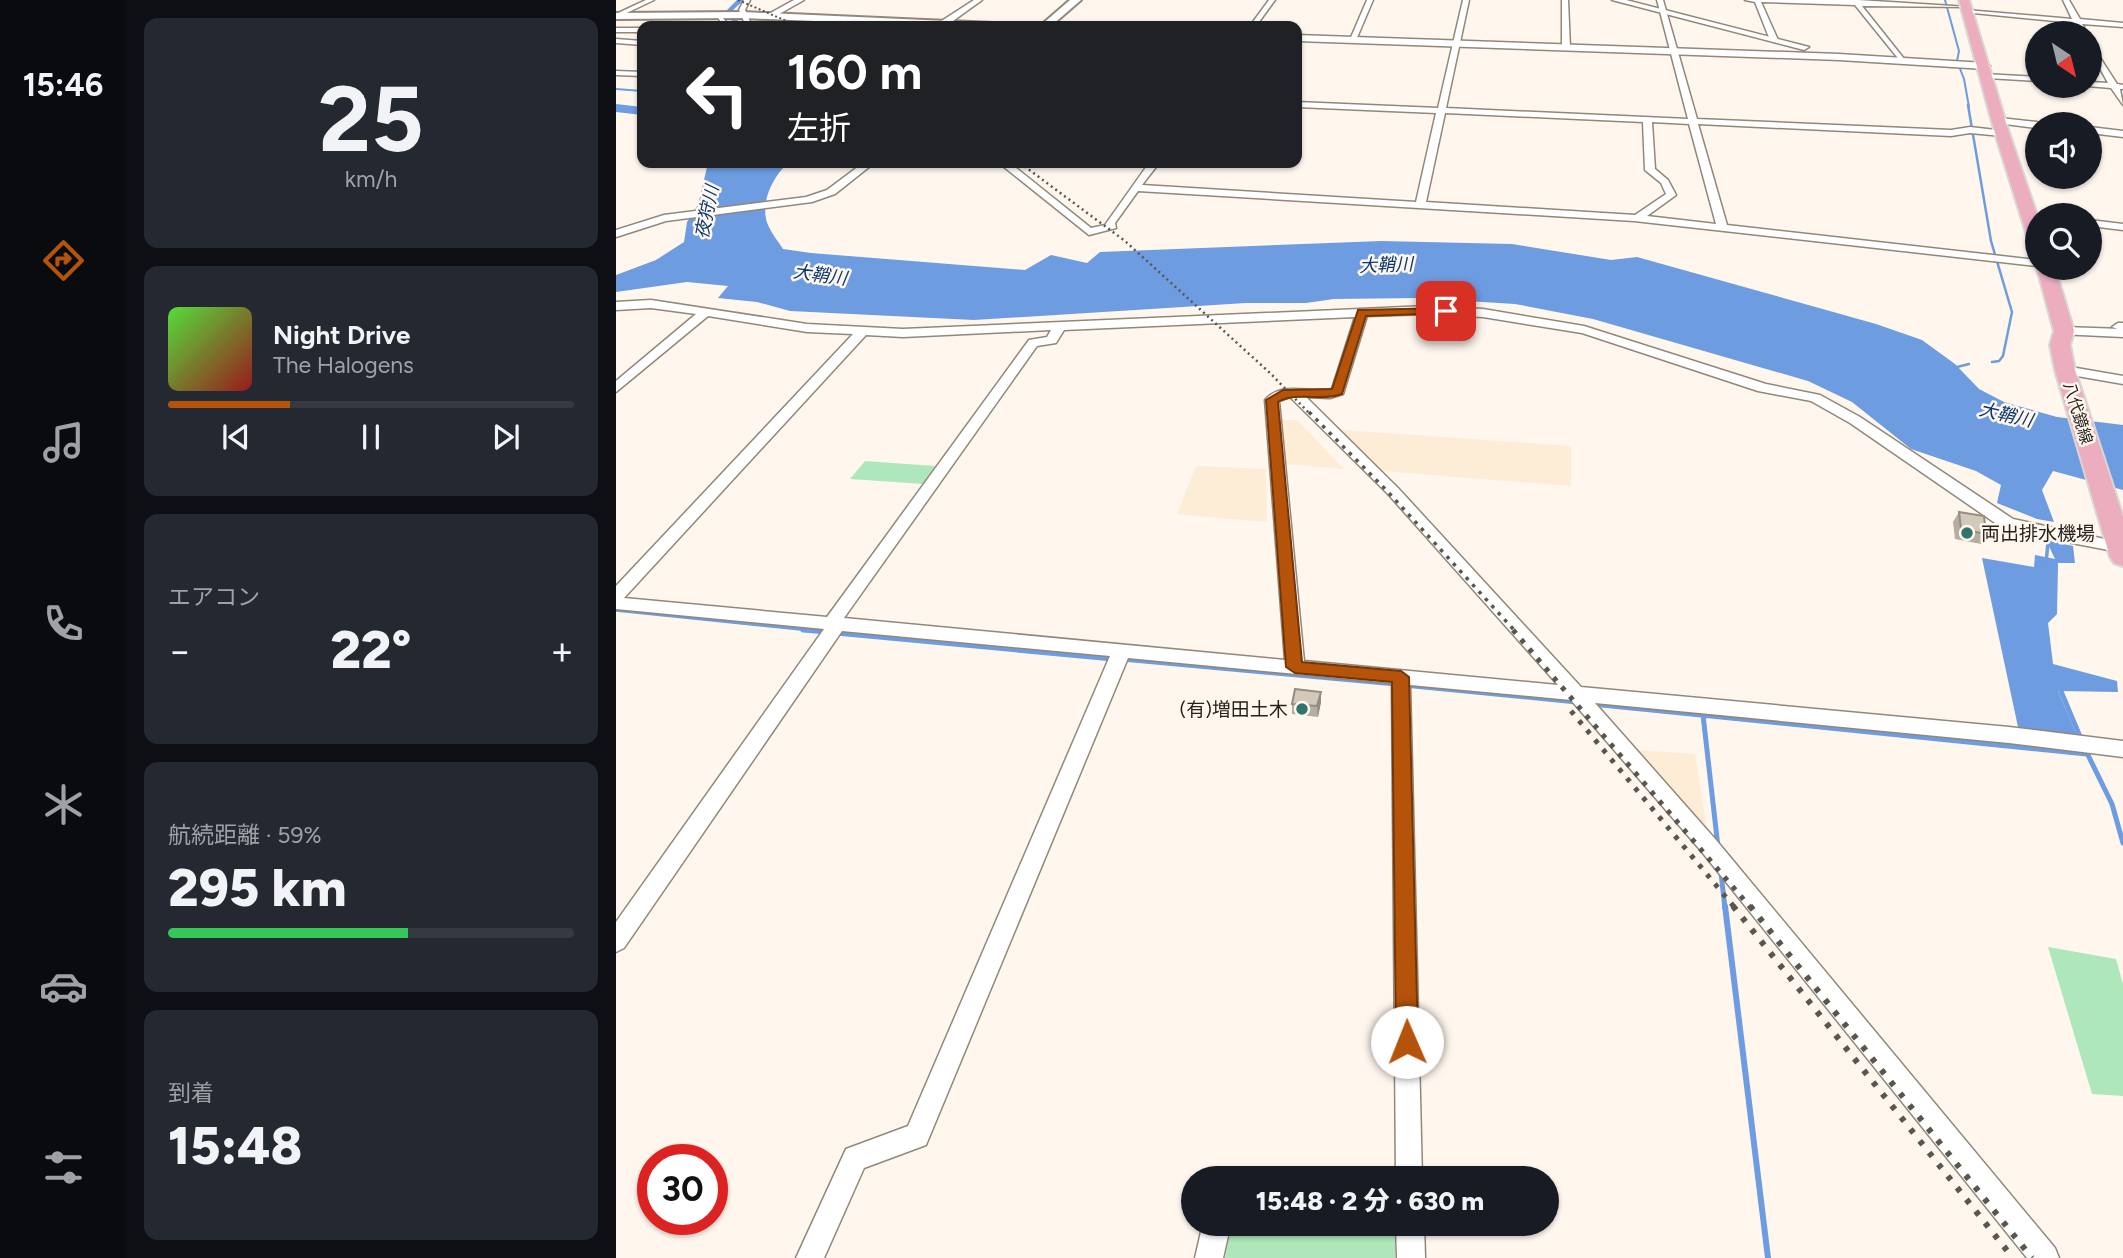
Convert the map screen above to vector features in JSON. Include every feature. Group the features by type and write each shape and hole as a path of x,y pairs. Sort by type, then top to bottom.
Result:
{"main road":[{"path":"1051,21 1076,0"},
{"path":"1965,6 2001,127 2028,203"},
{"path":"617,16 724,19 743,15 853,21"},
{"name":"八代鏡線","path":"2049,280 2064,331 2060,345 2065,370 2121,552"}],"street":[{"path":"617,16 651,0"},
{"path":"746,21 742,10 747,0"},
{"path":"769,16 800,0"},
{"path":"948,21 979,0"},
{"path":"1257,21 1272,0"},
{"path":"1352,40 1370,0"},
{"path":"1420,205 1466,0"},
{"path":"1565,0 1566,48"},
{"path":"1616,0 1852,59"},
{"path":"1660,0 1722,228"},
{"path":"1748,0 1965,6 2077,21"},
{"path":"1757,0 1774,40"},
{"path":"2066,0 2077,21"},
{"path":"1855,2 1901,60"},
{"path":"2102,23 2123,24"},
{"path":"616,30 637,30"},
{"path":"1302,38 1901,60 1959,64 2025,77"},
{"path":"616,41 637,43"},
{"path":"2102,61 2119,86 2123,102"},
{"path":"616,73 637,74"},
{"path":"1302,104 1951,133 2025,126"},
{"path":"1637,218 1671,195 1665,182 1650,170 1647,119"},
{"path":"2102,131 2123,134"},
{"path":"616,234 664,218 822,196 862,168"},
{"path":"1010,168 1089,232 1112,226 1109,223 1150,168"},
{"path":"1136,188 1637,218 2025,262"},
{"path":"2102,224 2123,227"},
{"path":"616,306 651,304 807,328 862,332 950,332 1427,310 1483,313 1533,320 1584,330 1763,388 1815,398 1848,415 1989,513 2015,526"},
{"path":"616,388 706,312"},
{"path":"1295,667 1272,400 1283,393 1329,394 1338,391 1362,313"},
{"path":"616,941 1033,343 1052,340 1059,327"},
{"path":"2064,331 2121,329"},
{"path":"616,596 862,332"},
{"path":"2065,370 2123,380"},
{"path":"1294,393 1393,491 1709,846 2045,1258"},
{"path":"1975,512 2000,523 2121,552"},
{"path":"616,603 1119,656 1295,667 1400,682 1580,700 2053,740 2123,749"},
{"path":"810,1258 855,1158 916,1136 1119,656"},
{"path":"1400,682 1409,1166"},
{"path":"1209,1258 1214,1236"},
{"path":"1410,1236 1411,1258"}],"shaded area":[{"path":"1277,420 1297,420 1344,469 1285,464"},
{"path":"1341,430 1571,446 1571,486 1381,471"},
{"path":"1196,466 1266,469 1267,522 1177,514"},
{"path":"1636,750 1695,754 1708,836"}],"green space":[{"path":"865,461 935,466 923,484 850,479"},
{"path":"2048,947 2116,959 2123,984 2123,1096 2092,1094"},
{"path":"1229,1236 1395,1236 1395,1258 1225,1258"}],"water":[{"name":"大鞘川","path":"707,168 783,168 770,188 765,211 771,231 783,249 1025,270 1051,255 1087,263 1100,252 1381,241 1512,244 1611,260 1637,257 1876,324 1922,340 1955,364 1979,389 2004,402 2057,417 2123,425 2123,490 2053,471 2042,490 2054,522 2037,519 1997,503 2001,485 1976,471 1911,449 1852,402 1808,381 1593,319 1515,304 1418,298 1334,299 1306,303 1246,303 974,320 790,311 757,302 718,298 728,286 687,282 616,292 616,275 656,260 684,242 687,222 698,205"},
{"path":"2046,540 2073,546 2075,563 2058,563 2057,614 2048,623 2053,664 2117,681 2118,692 2058,691 2078,738 2018,727 1982,558 2034,567 2035,555 2055,559"}],"building":[{"path":"1959,512 1984,516 1986,534 1961,529"},
{"path":"1295,689 1321,692 1317,706 1292,704"}],"waterway":[{"path":"735,21 730,10 741,0"},
{"path":"1945,0 1959,51 1957,61 1964,79 1969,107"},
{"path":"616,89 637,91"},
{"path":"1968,105 1991,241 2012,312 2003,356 1999,361 1992,362"},
{"name":"夜狩川","path":"616,108 637,110"},
{"path":"1953,368 1969,364"},
{"path":"2046,563 2048,543"},
{"path":"616,610 820,631"},
{"path":"803,630 827,632"},
{"path":"836,633 1113,659"},
{"path":"1122,659 1396,684"},
{"path":"1404,685 1577,702"},
{"path":"2060,689 2081,739"},
{"path":"1592,704 1703,715"},
{"path":"1703,715 2087,754"},
{"path":"1703,715 1718,847"},
{"path":"2087,753 2112,804 2123,843"},
{"path":"1721,873 1725,908"},
{"path":"1725,906 1768,1258"}],"railway":[{"path":"738,0 786,21"},
{"path":"1027,168 1125,241 1270,373 1310,414"},
{"path":"1309,412 1389,493 1515,631"},
{"path":"1513,630 1751,908"},
{"path":"1571,711 1735,908"},
{"path":"1733,906 2013,1258"},
{"path":"1750,906 2032,1258"}],"place":[{"name":"両出排水機場","path":"1967,533"},
{"name":"(有)増田土木","path":"1302,709"}],"route":[{"path":"1407,1042 1401,677 1295,667 1272,400 1283,393 1329,394 1338,391 1362,313 1446,311"}]}
